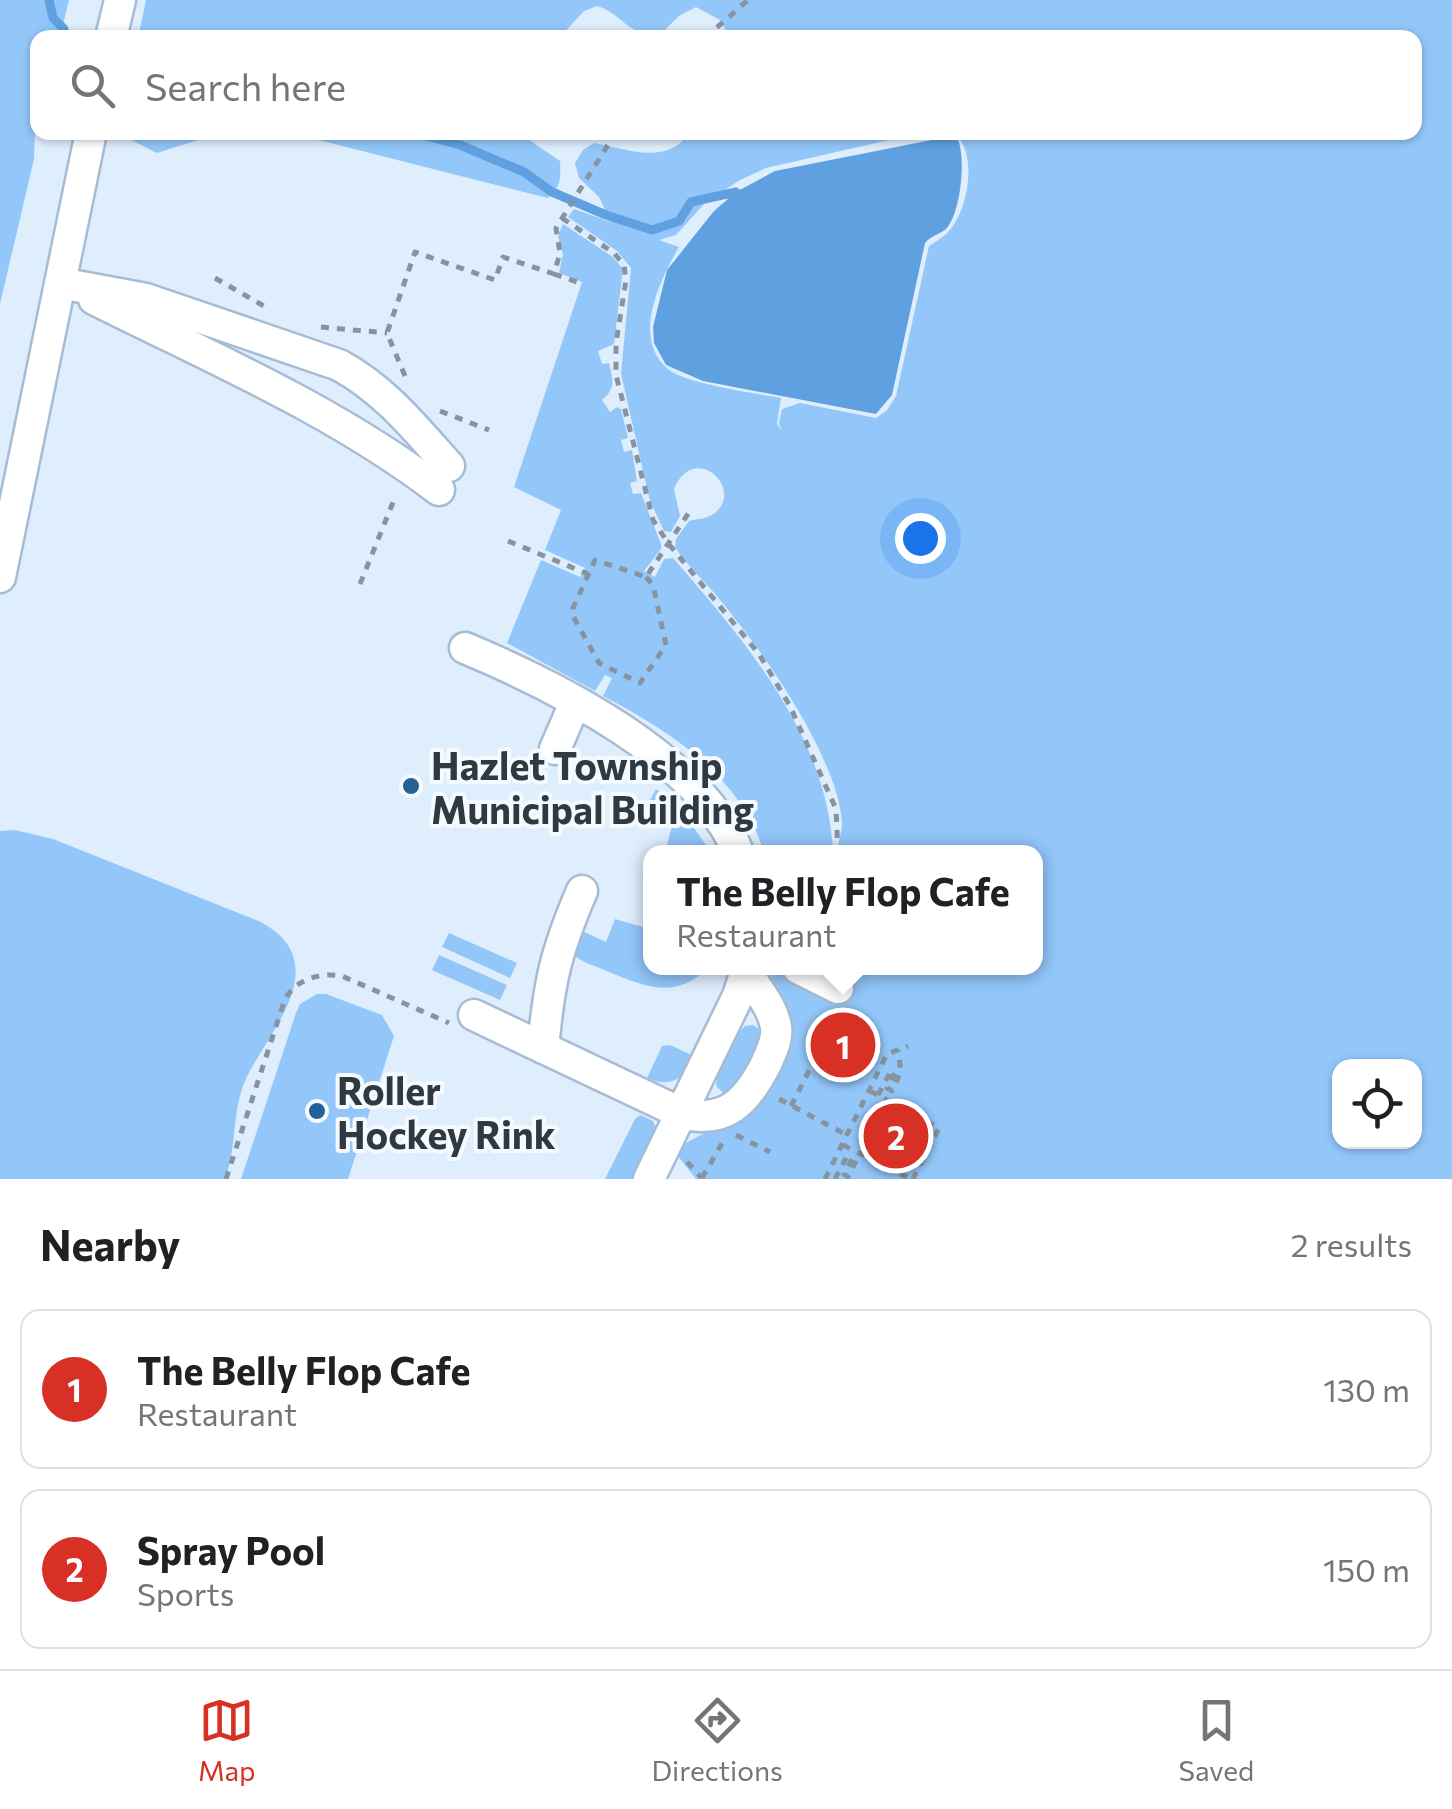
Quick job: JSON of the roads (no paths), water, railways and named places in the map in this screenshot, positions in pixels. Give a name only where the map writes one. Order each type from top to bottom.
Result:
[{"type":"street","points":[[113,30],[120,0]]},
{"type":"street","points":[[0,577],[9,482],[60,282],[89,140]]},
{"type":"street","points":[[60,282],[146,298],[360,376],[395,405],[444,478],[328,415],[60,282]]},
{"type":"street","points":[[465,648],[576,703],[645,746],[702,792],[734,845]]},
{"type":"street","points":[[555,749],[576,703]]},
{"type":"street","points":[[543,1048],[548,987],[558,948],[582,891]]},
{"type":"street","points":[[648,1179],[738,996],[744,975]]},
{"type":"street","points":[[462,1019],[543,1048],[696,1117],[725,1112],[747,1097],[774,1047],[777,1030],[771,1012],[749,975]]},
{"type":"street","points":[[812,975],[838,988]]},
{"type":"waterway","points":[[49,0],[53,18],[64,29]]},
{"type":"waterway","points":[[441,140],[524,172],[552,192],[652,230],[679,221],[691,202],[736,192]]},
{"type":"place","name":"Hazlet Township Municipal Building","points":[[411,786]]},
{"type":"place","name":"The Belly Flop Cafe","points":[[843,1045]]},
{"type":"place","name":"Roller Hockey Rink","points":[[317,1111]]},
{"type":"place","name":"Spray Pool","points":[[896,1136]]}]
